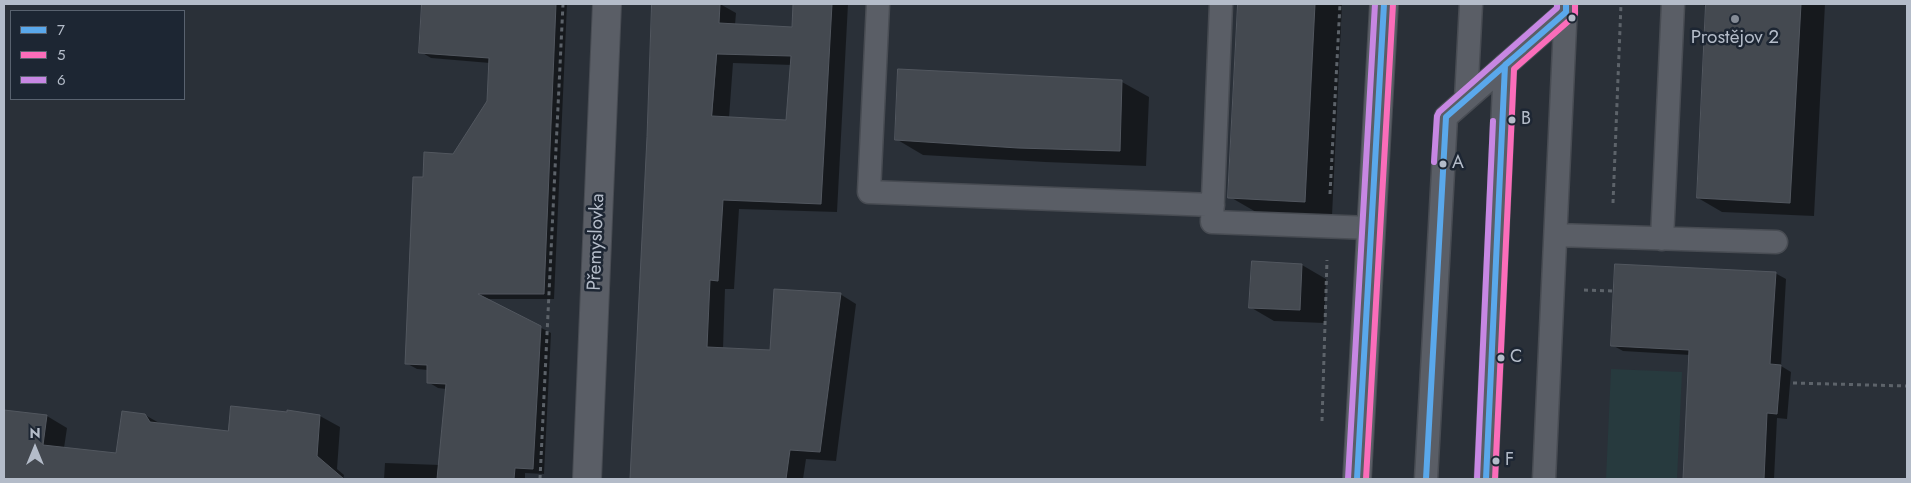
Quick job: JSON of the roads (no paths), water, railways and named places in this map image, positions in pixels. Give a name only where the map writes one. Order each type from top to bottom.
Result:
[{"type":"street","name":"Přemyslovka","points":[[587,479],[607,4]]},
{"type":"street","points":[[1357,479],[1384,4]]},
{"type":"lane","points":[[878,4],[869,192],[1213,205]]},
{"type":"lane","points":[[1221,4],[1212,222],[1370,228]]},
{"type":"lane","points":[[1466,99],[1471,4]]},
{"type":"lane","points":[[1662,239],[1672,4]]},
{"type":"lane","points":[[1426,479],[1446,118],[1566,8]]},
{"type":"lane","points":[[1544,479],[1566,8]]},
{"type":"lane","points":[[1486,479],[1505,65]]},
{"type":"lane","points":[[1556,235],[1776,242]]},
{"type":"place","name":"Prostějov 2","points":[[1735,19]]},
{"type":"place","name":"B","points":[[1512,120]]},
{"type":"place","name":"A","points":[[1443,164]]},
{"type":"place","name":"C","points":[[1501,358]]},
{"type":"place","name":"F","points":[[1496,461]]}]
